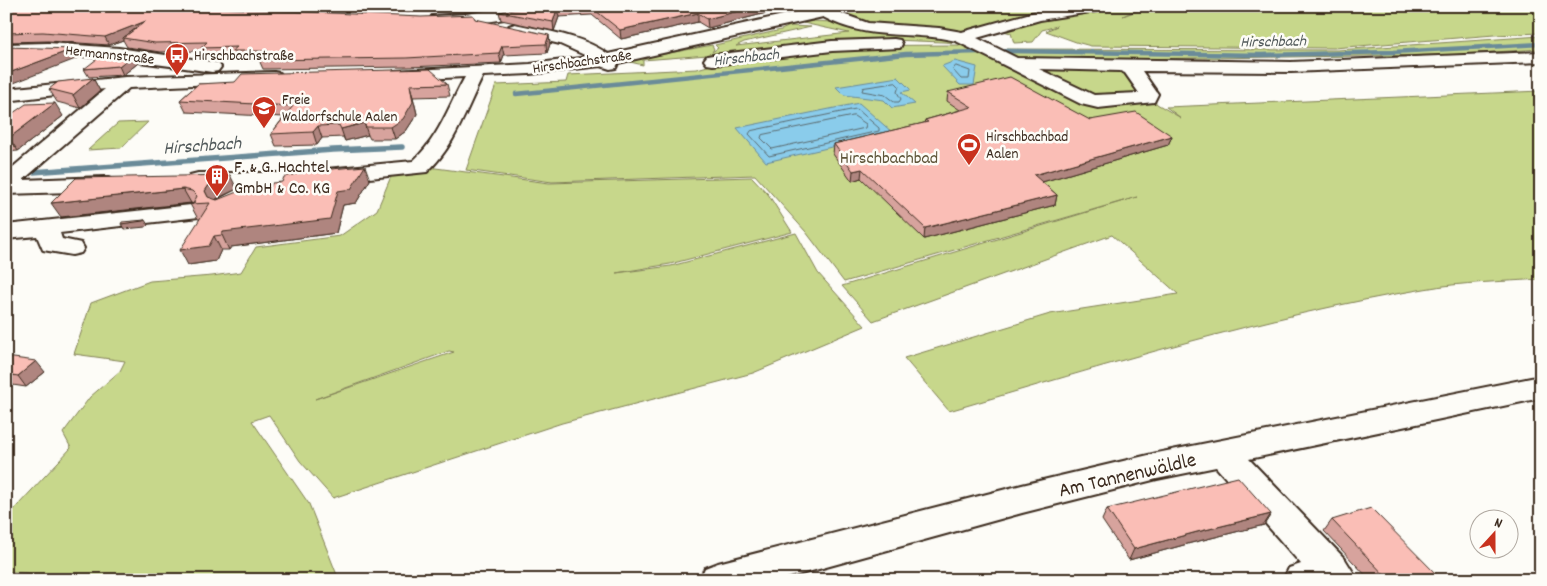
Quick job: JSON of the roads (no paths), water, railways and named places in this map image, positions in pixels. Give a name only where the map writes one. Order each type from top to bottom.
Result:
[{"type":"street","points":[[465,19],[549,6]]},
{"type":"street","name":"Hirschbachstraße","points":[[385,76],[476,73],[606,60],[822,9],[853,6]]},
{"type":"street","points":[[713,60],[842,46],[960,41],[1038,16],[1097,6]]},
{"type":"street","points":[[822,9],[842,20],[870,28],[942,33],[1015,63],[1088,100],[1098,102],[1147,98],[1149,94],[1131,69],[1118,64]]},
{"type":"street","points":[[423,15],[465,19],[579,43],[593,50],[612,65],[622,68],[643,68]]},
{"type":"street","name":"Hermannstraße","points":[[6,49],[56,48],[119,52],[232,70],[238,74],[236,78]]},
{"type":"street","points":[[1015,63],[1308,67],[1541,57]]},
{"type":"street","points":[[181,181],[283,180],[419,167],[433,157],[442,145],[476,73]]},
{"type":"street","points":[[6,96],[59,88],[125,82],[294,77]]},
{"type":"street","points":[[6,186],[28,164],[125,82]]},
{"type":"street","points":[[6,165],[28,164]]},
{"type":"street","points":[[233,202],[283,180]]},
{"type":"street","points":[[6,186],[33,188],[125,182]]},
{"type":"street","points":[[6,232],[190,212]]},
{"type":"street","points":[[46,228],[52,245],[72,248]]},
{"type":"street","name":"Am Tannenwäldle","points":[[729,579],[844,545],[1022,498],[1222,452],[1541,387]]},
{"type":"street","points":[[1222,452],[1325,577]]},
{"type":"water","points":[[955,61],[977,67],[974,85],[960,85],[942,66]]},
{"type":"water","points":[[898,77],[911,90],[901,92],[915,104],[892,108],[884,100],[844,95],[836,87]]},
{"type":"water","points":[[859,103],[893,133],[766,162],[737,128]]},
{"type":"waterway","name":"Hirschbach","points":[[1005,51],[1261,55],[1393,52],[1541,44]]},
{"type":"waterway","name":"Hirschbach","points":[[516,94],[906,54],[980,52]]},
{"type":"waterway","name":"Hirschbach","points":[[33,172],[333,150],[402,147]]},
{"type":"place","name":"Hirschbachstraße","points":[[177,76]]},
{"type":"place","name":"Freie Waldorfschule Aalen","points":[[264,129]]},
{"type":"place","name":"Hirschbachbad Aalen","points":[[969,166]]},
{"type":"place","name":"F. & G. Hachtel GmbH & Co. KG","points":[[217,197]]},
{"type":"park label","name":"Hirschbachbad","points":[[889,157]]}]
